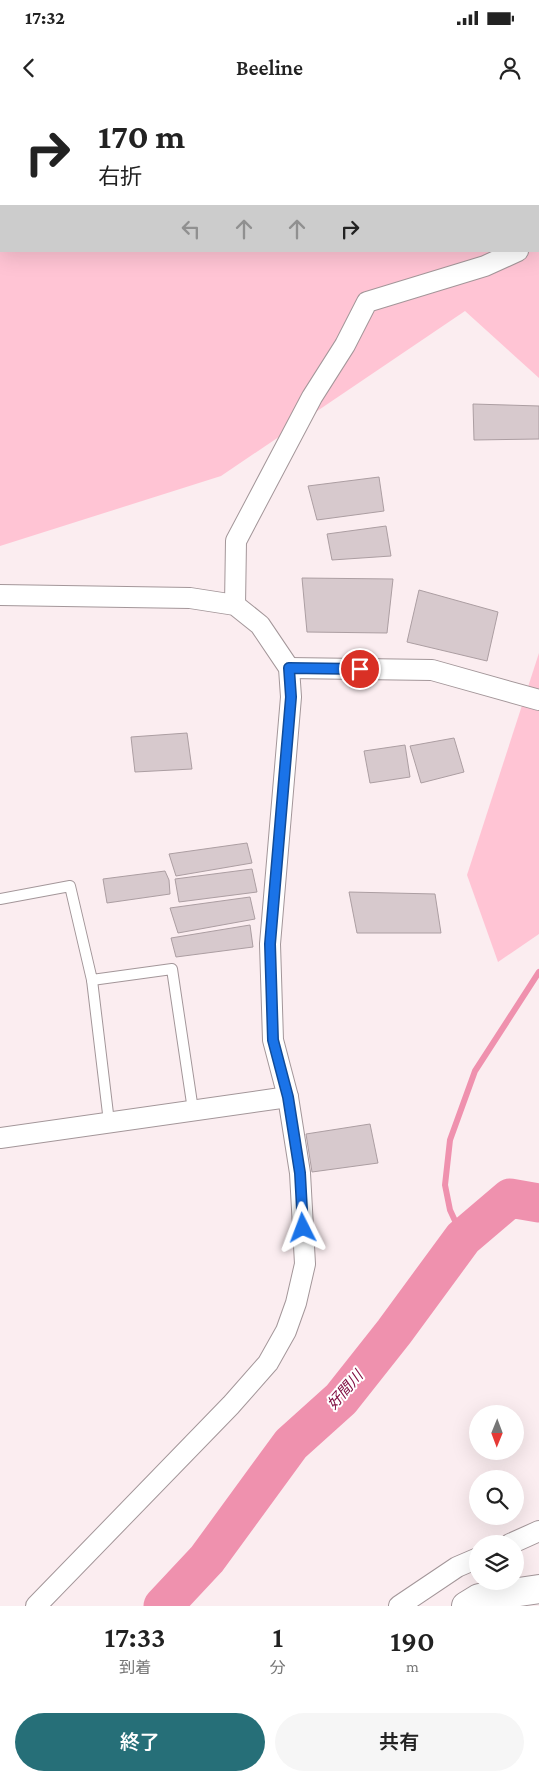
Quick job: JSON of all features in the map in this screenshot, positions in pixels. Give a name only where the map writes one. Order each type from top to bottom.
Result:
[{"type":"highway","points":[[466,1606],[479,1598],[539,1589]]},
{"type":"street","points":[[235,605],[236,541],[312,397],[345,345],[367,302],[485,266],[516,252]]},
{"type":"street","points":[[0,595],[190,598],[235,605],[260,625],[289,668],[291,697],[270,944],[273,1040],[288,1097],[300,1173],[305,1264],[296,1303],[286,1331],[268,1363],[231,1406],[36,1606]]},
{"type":"street","points":[[289,668],[432,670],[539,700]]},
{"type":"street","points":[[0,1138],[288,1097]]},
{"type":"street","points":[[524,1538],[539,1531]]},
{"type":"street","points":[[399,1606],[457,1567],[469,1562]]},
{"type":"lane","points":[[0,899],[70,886],[92,980],[109,1122]]},
{"type":"lane","points":[[92,980],[172,969],[193,1110]]},
{"type":"shaded area","points":[[0,252],[539,252],[539,378],[465,311],[221,476],[0,546]]},
{"type":"shaded area","points":[[539,653],[539,934],[498,962],[467,875]]},
{"type":"building","points":[[473,404],[539,406],[539,439],[474,440]]},
{"type":"building","points":[[379,477],[384,511],[317,520],[308,486]]},
{"type":"building","points":[[386,526],[391,556],[332,560],[327,534]]},
{"type":"building","points":[[302,578],[393,579],[387,633],[307,632]]},
{"type":"building","points":[[419,590],[498,612],[487,661],[407,642]]},
{"type":"building","points":[[187,733],[192,769],[135,772],[131,737]]},
{"type":"building","points":[[454,738],[464,772],[421,783],[410,746]]},
{"type":"building","points":[[405,745],[410,777],[370,783],[364,751]]},
{"type":"building","points":[[247,843],[252,863],[176,876],[169,854]]},
{"type":"building","points":[[252,869],[257,892],[179,902],[175,879]]},
{"type":"building","points":[[165,871],[169,880],[170,894],[107,903],[103,879]]},
{"type":"building","points":[[349,892],[435,894],[441,933],[357,933]]},
{"type":"building","points":[[250,897],[255,919],[178,933],[170,908]]},
{"type":"building","points":[[250,925],[253,947],[176,957],[171,938]]},
{"type":"building","points":[[370,1124],[378,1163],[312,1172],[306,1134]]},
{"type":"waterway","points":[[463,1238],[450,1210],[445,1185],[450,1140],[475,1071],[539,972]]},
{"type":"waterway","name":"好間川","points":[[163,1606],[207,1559],[291,1444],[341,1399],[394,1332],[463,1238],[510,1198],[539,1203]]},
{"type":"route","points":[[303,1228],[300,1173],[288,1097],[273,1040],[270,944],[291,697],[289,668],[360,669]]}]
